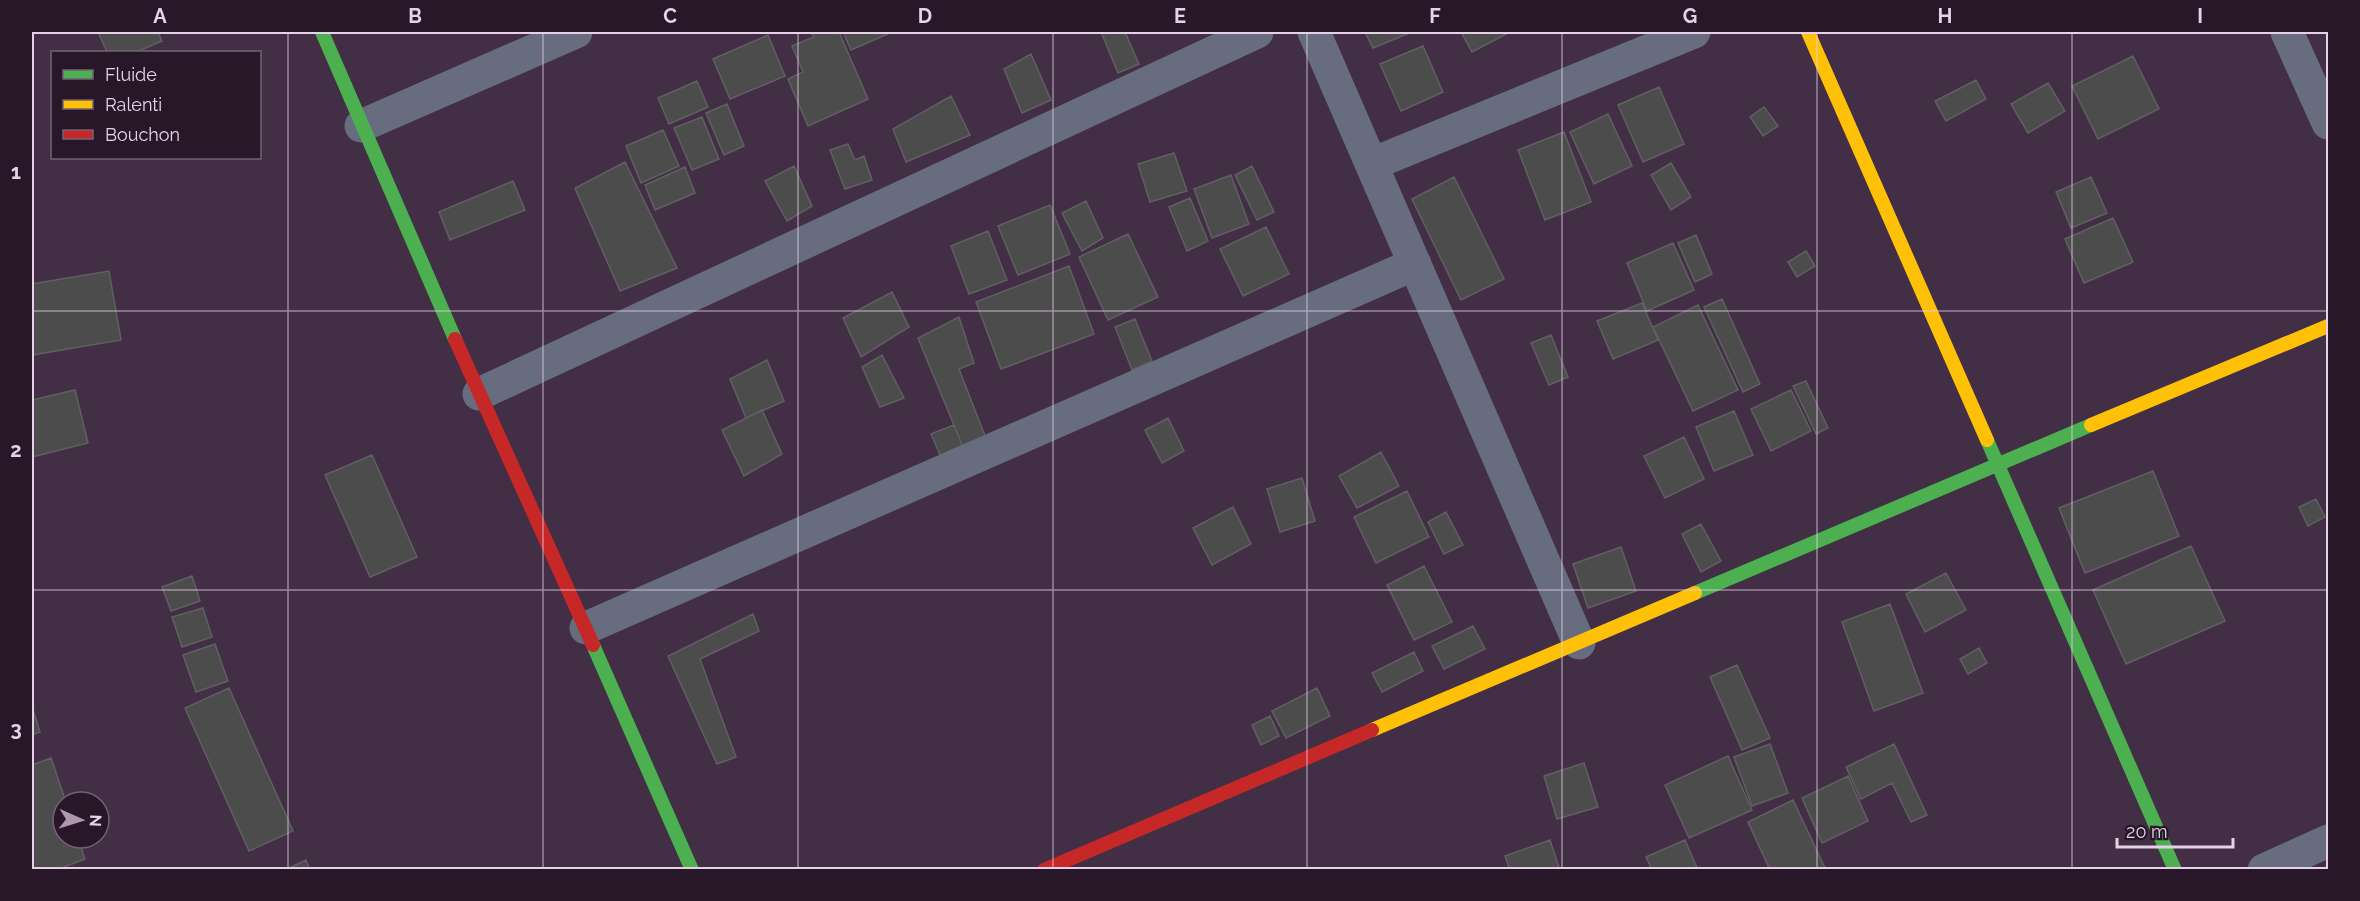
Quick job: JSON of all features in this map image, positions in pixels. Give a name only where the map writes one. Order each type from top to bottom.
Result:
[{"type":"street","points":[[322,32],[479,394],[586,628],[692,870]]},
{"type":"street","points":[[361,126],[576,32]]},
{"type":"street","points":[[479,394],[1257,32]]},
{"type":"street","points":[[1314,32],[1579,643]]},
{"type":"street","points":[[1372,164],[1694,32]]},
{"type":"street","points":[[1808,32],[2175,870]]},
{"type":"street","points":[[2287,32],[2328,123]]},
{"type":"street","points":[[586,628],[1415,264]]},
{"type":"street","points":[[1044,870],[2328,326]]},
{"type":"street","points":[[2264,870],[2328,840]]},
{"type":"building","points":[[98,32],[158,32],[162,41],[138,51],[107,51]]},
{"type":"building","points":[[811,32],[839,32],[868,99],[808,126],[788,79],[803,72],[792,46],[814,37]]},
{"type":"building","points":[[843,32],[889,32],[890,33],[851,50]]},
{"type":"building","points":[[1101,32],[1125,32],[1139,64],[1118,73]]},
{"type":"building","points":[[1365,32],[1412,32],[1373,48]]},
{"type":"building","points":[[1461,32],[1510,32],[1472,52]]},
{"type":"building","points":[[768,35],[785,76],[730,99],[713,59]]},
{"type":"building","points":[[1423,46],[1443,92],[1401,111],[1380,64]]},
{"type":"building","points":[[1031,54],[1051,100],[1022,113],[1004,69]]},
{"type":"building","points":[[2133,56],[2159,109],[2098,139],[2072,86]]},
{"type":"building","points":[[1976,80],[1986,99],[1946,121],[1935,101]]},
{"type":"building","points":[[697,81],[708,107],[669,124],[658,98]]},
{"type":"building","points":[[2048,83],[2065,111],[2028,133],[2011,104]]},
{"type":"building","points":[[1659,87],[1684,144],[1643,162],[1618,105]]},
{"type":"building","points":[[951,96],[970,135],[906,162],[893,129]]},
{"type":"building","points":[[727,104],[744,146],[724,155],[706,113]]},
{"type":"building","points":[[1764,107],[1778,126],[1763,136],[1750,117]]},
{"type":"building","points":[[1608,114],[1632,166],[1594,184],[1570,132]]},
{"type":"building","points":[[702,117],[719,159],[692,170],[674,128]]},
{"type":"building","points":[[663,130],[679,166],[641,183],[626,146]]},
{"type":"building","points":[[1564,132],[1591,202],[1545,220],[1518,150]]},
{"type":"building","points":[[848,144],[855,160],[864,156],[872,180],[845,189],[830,150]]},
{"type":"building","points":[[1174,153],[1187,191],[1150,202],[1138,164]]},
{"type":"building","points":[[625,162],[677,268],[620,291],[575,188]]},
{"type":"building","points":[[1671,163],[1691,197],[1671,210],[1651,175]]},
{"type":"building","points":[[794,166],[812,206],[787,221],[765,181]]},
{"type":"building","points":[[1252,166],[1274,212],[1257,220],[1235,175]]},
{"type":"building","points":[[685,167],[695,193],[655,210],[645,185]]},
{"type":"building","points":[[1231,175],[1249,224],[1212,238],[1194,189]]},
{"type":"building","points":[[1454,177],[1504,279],[1461,300],[1412,199]]},
{"type":"building","points":[[2091,177],[2107,213],[2071,228],[2056,192]]},
{"type":"building","points":[[513,181],[525,210],[450,240],[439,212]]},
{"type":"building","points":[[1190,198],[1208,241],[1187,251],[1169,207]]},
{"type":"building","points":[[1086,201],[1103,238],[1082,251],[1062,213]]},
{"type":"building","points":[[1050,205],[1070,254],[1018,275],[998,226]]},
{"type":"building","points":[[2113,218],[2133,262],[2084,283],[2065,239]]},
{"type":"building","points":[[1266,227],[1289,274],[1243,296],[1220,249]]},
{"type":"building","points":[[988,231],[1007,280],[969,294],[951,246]]},
{"type":"building","points":[[1128,234],[1158,297],[1108,320],[1079,257]]},
{"type":"building","points":[[1696,235],[1712,274],[1695,282],[1678,243]]},
{"type":"building","points":[[1673,243],[1694,290],[1647,311],[1627,263]]},
{"type":"building","points":[[1806,251],[1815,266],[1797,277],[1788,262]]},
{"type":"building","points":[[1069,266],[1094,334],[1001,369],[976,302]]},
{"type":"building","points":[[109,271],[121,340],[32,355],[32,284]]},
{"type":"building","points":[[892,292],[909,327],[861,357],[843,318]]},
{"type":"building","points":[[1722,299],[1760,384],[1743,392],[1704,307]]},
{"type":"building","points":[[1642,303],[1658,340],[1613,359],[1597,321]]},
{"type":"building","points":[[1698,305],[1738,390],[1693,411],[1653,327]]},
{"type":"building","points":[[959,317],[974,363],[959,369],[985,436],[963,447],[918,338]]},
{"type":"building","points":[[1135,319],[1152,361],[1132,370],[1115,327]]},
{"type":"building","points":[[1551,335],[1568,377],[1549,385],[1531,343]]},
{"type":"building","points":[[882,355],[904,398],[880,407],[862,367]]},
{"type":"building","points":[[767,360],[784,401],[746,418],[730,379]]},
{"type":"building","points":[[1806,381],[1828,428],[1816,434],[1793,386]]},
{"type":"building","points":[[75,390],[88,443],[32,457],[32,400]]},
{"type":"building","points":[[1791,390],[1811,431],[1771,451],[1751,409]]},
{"type":"building","points":[[762,410],[782,454],[744,476],[722,430]]},
{"type":"building","points":[[1734,411],[1753,455],[1714,471],[1696,427]]},
{"type":"building","points":[[1168,418],[1184,451],[1162,463],[1145,430]]},
{"type":"building","points":[[954,425],[963,447],[941,457],[931,434]]},
{"type":"building","points":[[1684,437],[1704,479],[1665,498],[1644,456]]},
{"type":"building","points":[[1381,452],[1399,486],[1357,508],[1339,476]]},
{"type":"building","points":[[372,455],[417,557],[370,577],[325,475]]},
{"type":"building","points":[[2153,471],[2179,536],[2085,573],[2059,508]]},
{"type":"building","points":[[1302,478],[1315,521],[1280,532],[1267,489]]},
{"type":"building","points":[[1407,491],[1429,537],[1376,563],[1354,517]]},
{"type":"building","points":[[2316,499],[2325,517],[2308,526],[2299,507]]},
{"type":"building","points":[[1233,507],[1251,544],[1212,565],[1193,528]]},
{"type":"building","points":[[1446,512],[1463,545],[1444,554],[1428,522]]},
{"type":"building","points":[[1701,524],[1721,561],[1701,572],[1682,534]]},
{"type":"building","points":[[2191,546],[2225,621],[2126,664],[2093,590]]},
{"type":"building","points":[[1621,547],[1636,591],[1588,608],[1573,564]]},
{"type":"building","points":[[1424,566],[1452,622],[1414,640],[1387,585]]},
{"type":"building","points":[[1946,573],[1966,610],[1925,632],[1906,594]]},
{"type":"building","points":[[192,576],[200,601],[171,611],[162,587]]},
{"type":"building","points":[[1890,604],[1923,693],[1874,711],[1842,622]]},
{"type":"building","points":[[203,608],[212,637],[182,647],[172,617]]},
{"type":"building","points":[[753,614],[759,631],[700,659],[736,757],[717,764],[668,656]]},
{"type":"building","points":[[1473,626],[1485,649],[1444,669],[1432,646]]},
{"type":"building","points":[[215,644],[228,681],[196,692],[183,655]]},
{"type":"building","points":[[1979,648],[1987,663],[1968,674],[1960,659]]},
{"type":"building","points":[[1414,652],[1423,671],[1382,692],[1372,673]]},
{"type":"building","points":[[1737,665],[1770,738],[1742,750],[1710,677]]},
{"type":"building","points":[[229,688],[293,831],[249,851],[185,708]]},
{"type":"building","points":[[1317,688],[1330,716],[1286,738],[1272,711]]},
{"type":"building","points":[[32,706],[40,732],[32,735]]},
{"type":"building","points":[[1270,716],[1279,736],[1261,745],[1252,725]]},
{"type":"building","points":[[1770,744],[1788,793],[1752,806],[1734,757]]},
{"type":"building","points":[[1894,744],[1927,815],[1911,822],[1892,783],[1861,799],[1846,767]]},
{"type":"building","points":[[1728,756],[1752,810],[1689,838],[1665,785]]},
{"type":"building","points":[[51,758],[62,790],[51,790],[51,850],[82,850],[85,859],[56,870],[32,870],[32,765]]},
{"type":"building","points":[[1584,763],[1598,807],[1557,819],[1544,776]]},
{"type":"building","points":[[1848,776],[1868,821],[1822,843],[1802,798]]},
{"type":"building","points":[[1793,800],[1826,870],[1770,870],[1748,822]]},
{"type":"building","points":[[1550,840],[1560,870],[1510,870],[1505,856]]},
{"type":"building","points":[[1685,840],[1698,870],[1652,870],[1646,857]]},
{"type":"building","points":[[306,860],[310,870],[285,870]]},
{"type":"traffic: fast","points":[[322,32],[455,339]]},
{"type":"traffic: fast","points":[[1695,593],[2091,425]]},
{"type":"traffic: fast","points":[[1987,440],[2175,870]]},
{"type":"traffic: fast","points":[[593,645],[692,870]]},
{"type":"traffic: slow","points":[[1808,32],[1987,440]]},
{"type":"traffic: slow","points":[[2091,425],[2328,326]]},
{"type":"traffic: slow","points":[[1372,730],[1695,593]]},
{"type":"traffic: jam","points":[[455,339],[593,645]]},
{"type":"traffic: jam","points":[[1044,870],[1372,730]]}]
